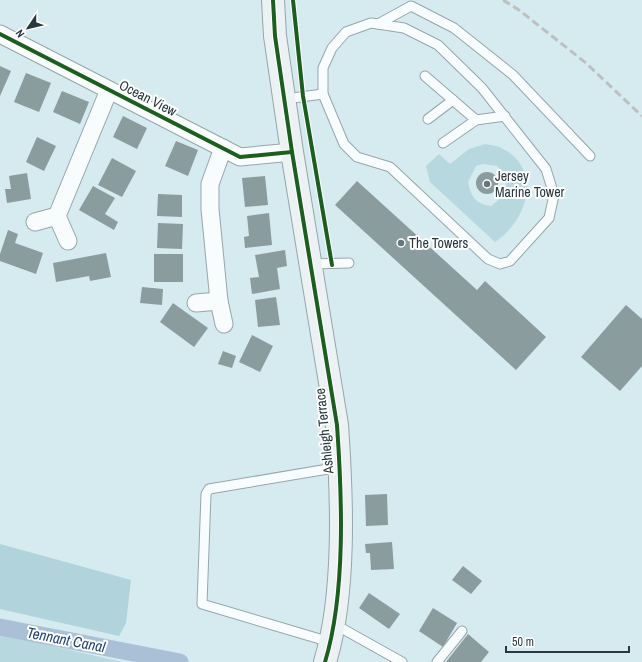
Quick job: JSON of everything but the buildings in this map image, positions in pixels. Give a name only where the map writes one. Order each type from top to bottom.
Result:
[{"type":"main road","name":"Ashleigh Terrace","points":[[273,0],[275,36],[292,152],[337,425],[340,467],[340,567],[330,643]]},
{"type":"street","name":"Ocean View","points":[[0,34],[240,156],[292,152]]},
{"type":"street","name":"Ocean View","points":[[57,216],[109,90]]},
{"type":"street","points":[[223,148],[210,184],[210,209],[219,300],[224,324]]},
{"type":"street","points":[[35,222],[57,216],[68,241]]},
{"type":"street","points":[[196,303],[219,300]]},
{"type":"lane","points":[[378,24],[411,6],[454,28],[513,75],[590,156]]},
{"type":"lane","points":[[371,23],[404,28],[438,44],[482,88],[546,169],[554,195],[549,218],[510,261],[500,264],[488,259],[390,167],[357,157],[344,144],[323,94],[323,68],[332,48],[346,32],[371,23]]},
{"type":"lane","points":[[425,76],[476,120]]},
{"type":"lane","points":[[285,99],[323,94]]},
{"type":"lane","points":[[428,119],[453,100]]},
{"type":"lane","points":[[443,143],[476,120],[505,116]]},
{"type":"lane","points":[[310,264],[349,263]]},
{"type":"lane","points":[[340,467],[209,489],[206,494],[202,604],[330,643],[402,662]]},
{"type":"lane","points":[[437,662],[462,631]]},
{"type":"shaded area","points":[[485,144],[501,148],[517,159],[524,171],[527,184],[526,197],[522,210],[506,233],[495,242],[430,182],[426,166],[439,154],[450,164],[469,149]],"holes":[[[483,164],[497,166],[505,177],[506,187],[501,197],[491,206],[482,204],[473,196],[468,182],[476,166]]]},
{"type":"shaded area","points":[[0,544],[131,580],[126,623],[119,636],[0,609]]},
{"type":"shaded area","points":[[0,634],[122,662],[0,662]]},
{"type":"waterway","name":"Tennant Canal","points":[[0,627],[180,662]]},
{"type":"railway","points":[[503,0],[519,10],[586,63],[642,116]]},
{"type":"cycle path","points":[[273,0],[275,36],[292,152],[337,425],[341,544],[336,606],[332,635],[325,662]]},
{"type":"cycle path","points":[[293,0],[303,96],[332,265]]},
{"type":"cycle path","points":[[0,34],[240,157],[292,152]]},
{"type":"place","name":"Jersey Marine Tower","points":[[487,184]]},
{"type":"place","name":"The Towers","points":[[401,243]]}]
